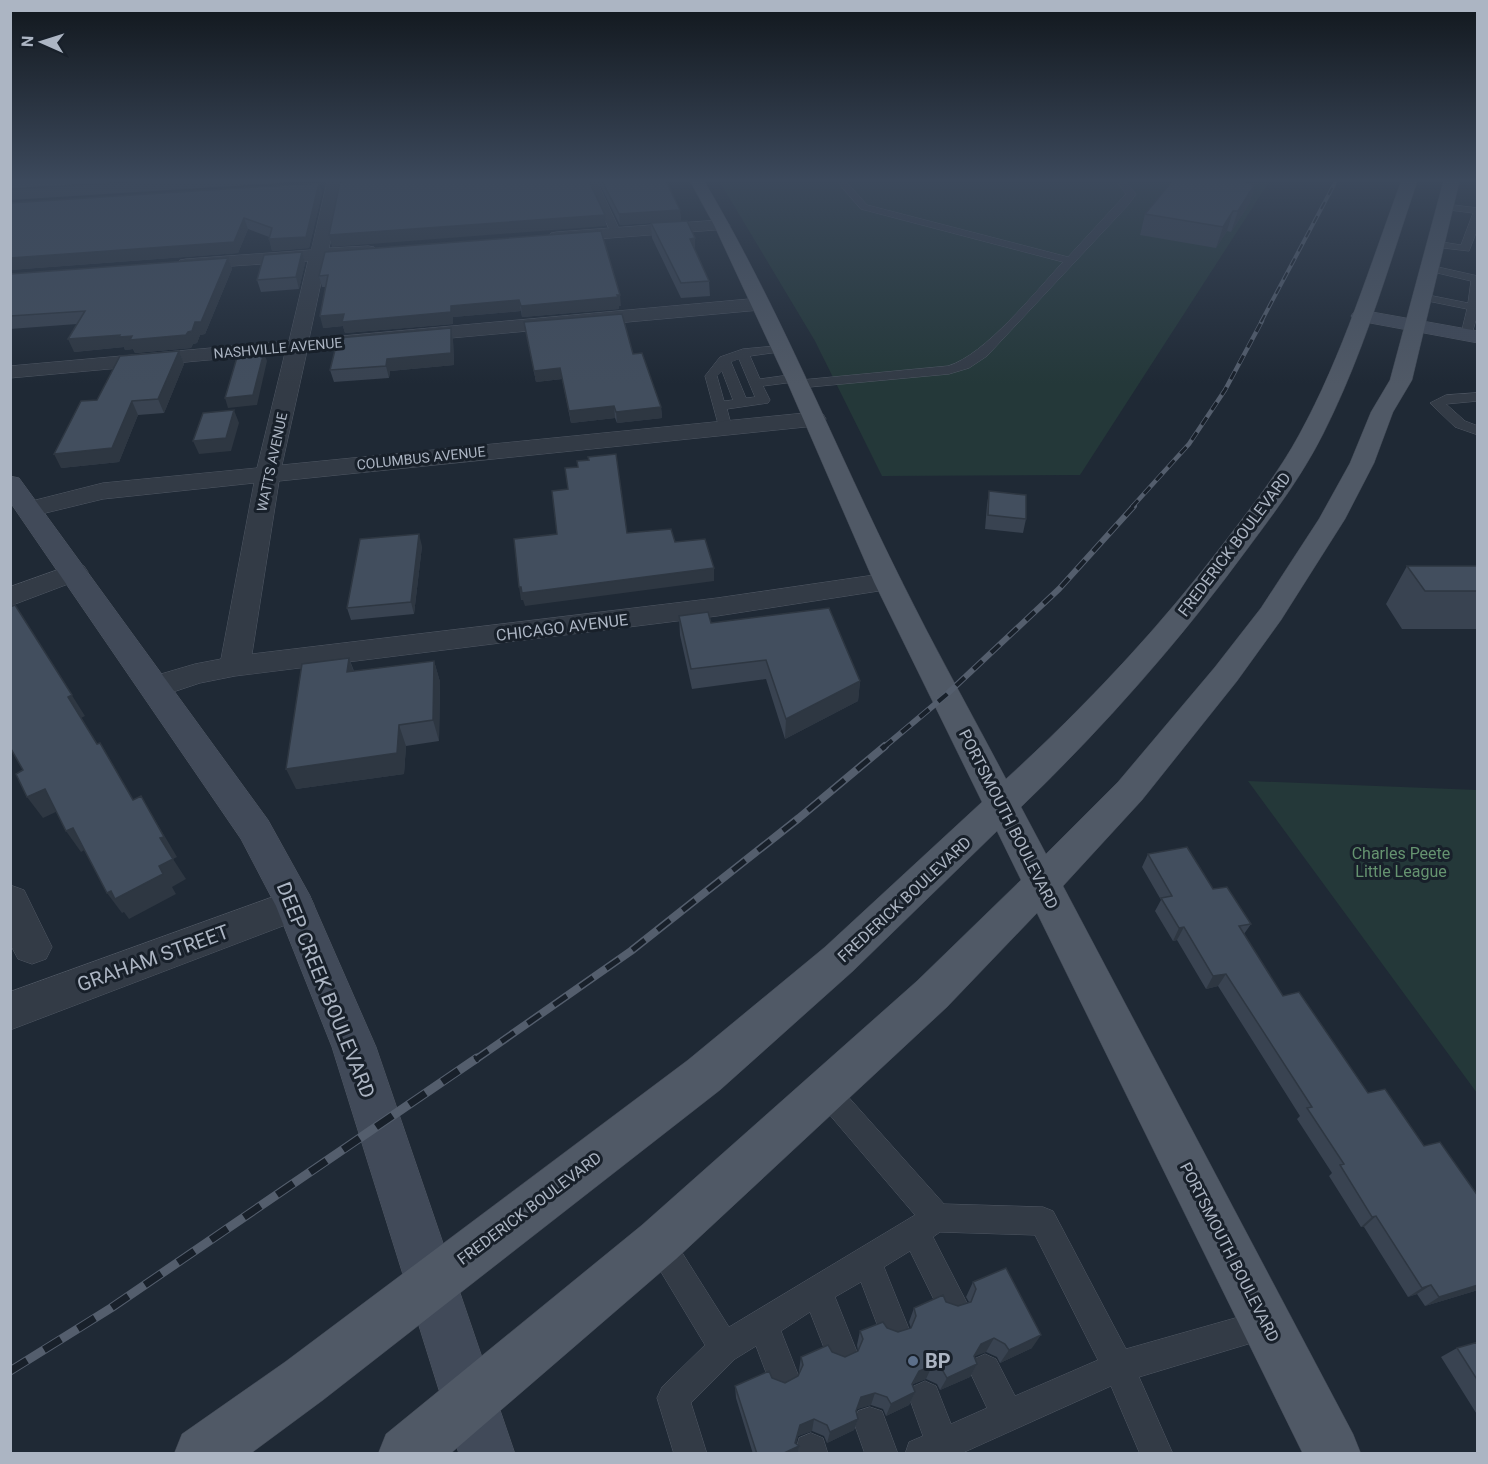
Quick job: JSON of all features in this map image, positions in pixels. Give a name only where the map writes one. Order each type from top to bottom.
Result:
[{"type":"main road","name":"PORTSMOUTH BOULEVARD","points":[[733,247],[815,419],[888,582],[1333,1454]]},
{"type":"main road","name":"FREDERICK BOULEVARD","points":[[202,1454],[304,1381],[704,1075],[839,959],[1003,806],[1071,739],[1139,666],[1206,586],[1265,507],[1310,437],[1340,376],[1386,247]]},
{"type":"main road","points":[[406,1454],[659,1242],[932,994],[1130,791],[1226,674],[1271,614],[1332,519],[1362,463],[1382,412],[1401,380],[1425,284],[1442,247]]},
{"type":"street","name":"WATTS AVENUE","points":[[235,666],[268,474],[320,247]]},
{"type":"street","points":[[164,266],[389,249]]},
{"type":"street","points":[[1361,316],[1425,284],[1473,322]]},
{"type":"street","name":"NASHVILLE AVENUE","points":[[10,372],[760,304]]},
{"type":"street","name":"COLUMBUS AVENUE","points":[[20,496],[103,491],[268,474],[722,417],[815,419]]},
{"type":"street","name":"DEEP CREEK BOULEVARD","points":[[20,496],[255,830],[295,905],[354,1047],[487,1454]]},
{"type":"street","points":[[10,597],[74,572]]},
{"type":"street","name":"CHICAGO AVENUE","points":[[235,666],[659,614],[888,582]]},
{"type":"street","points":[[155,687],[195,674],[235,666]]},
{"type":"street","points":[[10,901],[32,946]]},
{"type":"street","name":"GRAHAM STREET","points":[[10,1011],[295,905]]},
{"type":"lane","points":[[1020,247],[1069,260]]},
{"type":"lane","points":[[743,353],[763,400],[741,403],[722,417],[711,376],[724,360],[743,353],[792,370],[926,374],[965,365],[983,353],[1081,247]]},
{"type":"lane","points":[[1425,284],[1478,279],[1473,322]]},
{"type":"lane","points":[[1425,284],[1473,322]]},
{"type":"lane","points":[[724,360],[741,403]]},
{"type":"lane","points":[[756,383],[792,370]]},
{"type":"lane","points":[[1478,397],[1446,399],[1437,404],[1460,424],[1478,431]]},
{"type":"lane","points":[[826,1091],[926,1224],[952,1303]]},
{"type":"lane","points":[[691,1454],[673,1398],[724,1348],[926,1224],[1043,1221],[1118,1368],[1157,1454]]},
{"type":"lane","points":[[659,1242],[724,1348]]},
{"type":"lane","points":[[867,1260],[894,1329]]},
{"type":"lane","points":[[817,1290],[841,1352]]},
{"type":"lane","points":[[763,1324],[783,1377]]},
{"type":"lane","points":[[925,1397],[932,1449],[1118,1368],[1267,1324]]},
{"type":"lane","points":[[985,1370],[1008,1416]]},
{"type":"lane","points":[[870,1423],[882,1454]]},
{"type":"green space","points":[[759,247],[1227,247],[1080,475],[882,476],[815,341]]},
{"type":"green space","name":"Charles Peete Little League","points":[[1248,781],[1477,790],[1477,1093]]},
{"type":"building","points":[[10,247],[160,247],[10,258]]},
{"type":"building","points":[[387,247],[606,247],[620,295],[521,306],[519,300],[451,306],[451,312],[342,322],[344,314],[320,316],[328,275],[319,276],[325,252]]},
{"type":"building","points":[[663,247],[694,247],[709,281],[681,283]]},
{"type":"building","points":[[302,252],[296,277],[257,280],[264,255]]},
{"type":"building","points":[[228,258],[201,322],[195,322],[192,331],[186,335],[130,340],[132,336],[119,337],[120,335],[68,339],[85,311],[10,316],[10,274]]},
{"type":"building","points":[[622,314],[633,354],[642,353],[661,407],[616,412],[614,406],[569,411],[560,368],[534,371],[524,322]]},
{"type":"building","points":[[451,328],[451,353],[387,359],[386,366],[330,370],[338,338]]},
{"type":"building","points":[[179,351],[158,399],[132,401],[112,448],[54,454],[81,401],[97,400],[120,356]]},
{"type":"building","points":[[264,352],[253,395],[225,398],[238,354]]},
{"type":"building","points":[[234,410],[226,438],[193,441],[203,413]]},
{"type":"building","points":[[616,454],[627,533],[671,529],[675,542],[705,539],[714,568],[522,593],[519,587],[514,539],[557,534],[552,491],[568,489],[565,468],[578,467],[577,461],[589,460],[588,457]]},
{"type":"building","points":[[989,491],[1026,495],[1026,519],[988,515]]},
{"type":"building","points":[[419,534],[411,602],[347,608],[360,539]]},
{"type":"building","points":[[1407,566],[1478,566],[1478,591],[1425,591]]},
{"type":"building","points":[[15,605],[72,695],[68,697],[97,744],[100,743],[133,800],[141,796],[164,837],[160,838],[173,859],[159,866],[163,874],[115,899],[111,891],[107,893],[73,828],[66,831],[45,789],[27,797],[16,774],[23,770],[10,747],[10,607]]},
{"type":"building","points":[[829,608],[860,681],[786,719],[766,660],[691,669],[679,616],[708,612],[711,623]]},
{"type":"building","points":[[349,658],[347,672],[434,661],[433,720],[399,725],[397,753],[286,769],[302,664]]},
{"type":"building","points":[[1187,847],[1213,889],[1227,887],[1251,924],[1239,926],[1283,996],[1299,992],[1368,1093],[1385,1089],[1424,1146],[1440,1142],[1478,1196],[1478,1285],[1439,1297],[1431,1285],[1422,1288],[1376,1216],[1372,1217],[1340,1165],[1344,1164],[1307,1108],[1312,1107],[1226,974],[1213,976],[1184,927],[1179,928],[1161,898],[1172,896],[1148,854]]},
{"type":"building","name":"BP","points":[[1006,1268],[1041,1335],[1009,1350],[1005,1344],[994,1338],[981,1344],[974,1356],[977,1364],[947,1378],[943,1371],[932,1366],[919,1371],[912,1384],[915,1392],[891,1404],[887,1397],[875,1393],[861,1397],[856,1411],[858,1419],[830,1432],[827,1425],[814,1419],[800,1425],[795,1443],[799,1446],[782,1454],[757,1454],[735,1386],[769,1371],[772,1378],[785,1383],[798,1376],[803,1365],[801,1357],[828,1345],[832,1352],[845,1357],[858,1351],[863,1339],[860,1331],[883,1322],[887,1328],[898,1332],[911,1328],[916,1316],[914,1308],[943,1295],[946,1302],[958,1306],[971,1302],[976,1289],[973,1282]]},
{"type":"building","points":[[1478,1342],[1478,1381],[1457,1348]]},
{"type":"railway","points":[[1261,322],[1301,247]]},
{"type":"railway","points":[[1132,507],[1189,444],[1225,390],[1262,321]]},
{"type":"railway","points":[[883,748],[946,695],[1059,589],[1134,506]]},
{"type":"railway","points":[[475,1060],[631,951],[799,818],[885,746]]},
{"type":"railway","points":[[10,1371],[111,1308],[477,1058]]},
{"type":"place","name":"BP","points":[[913,1361]]}]
